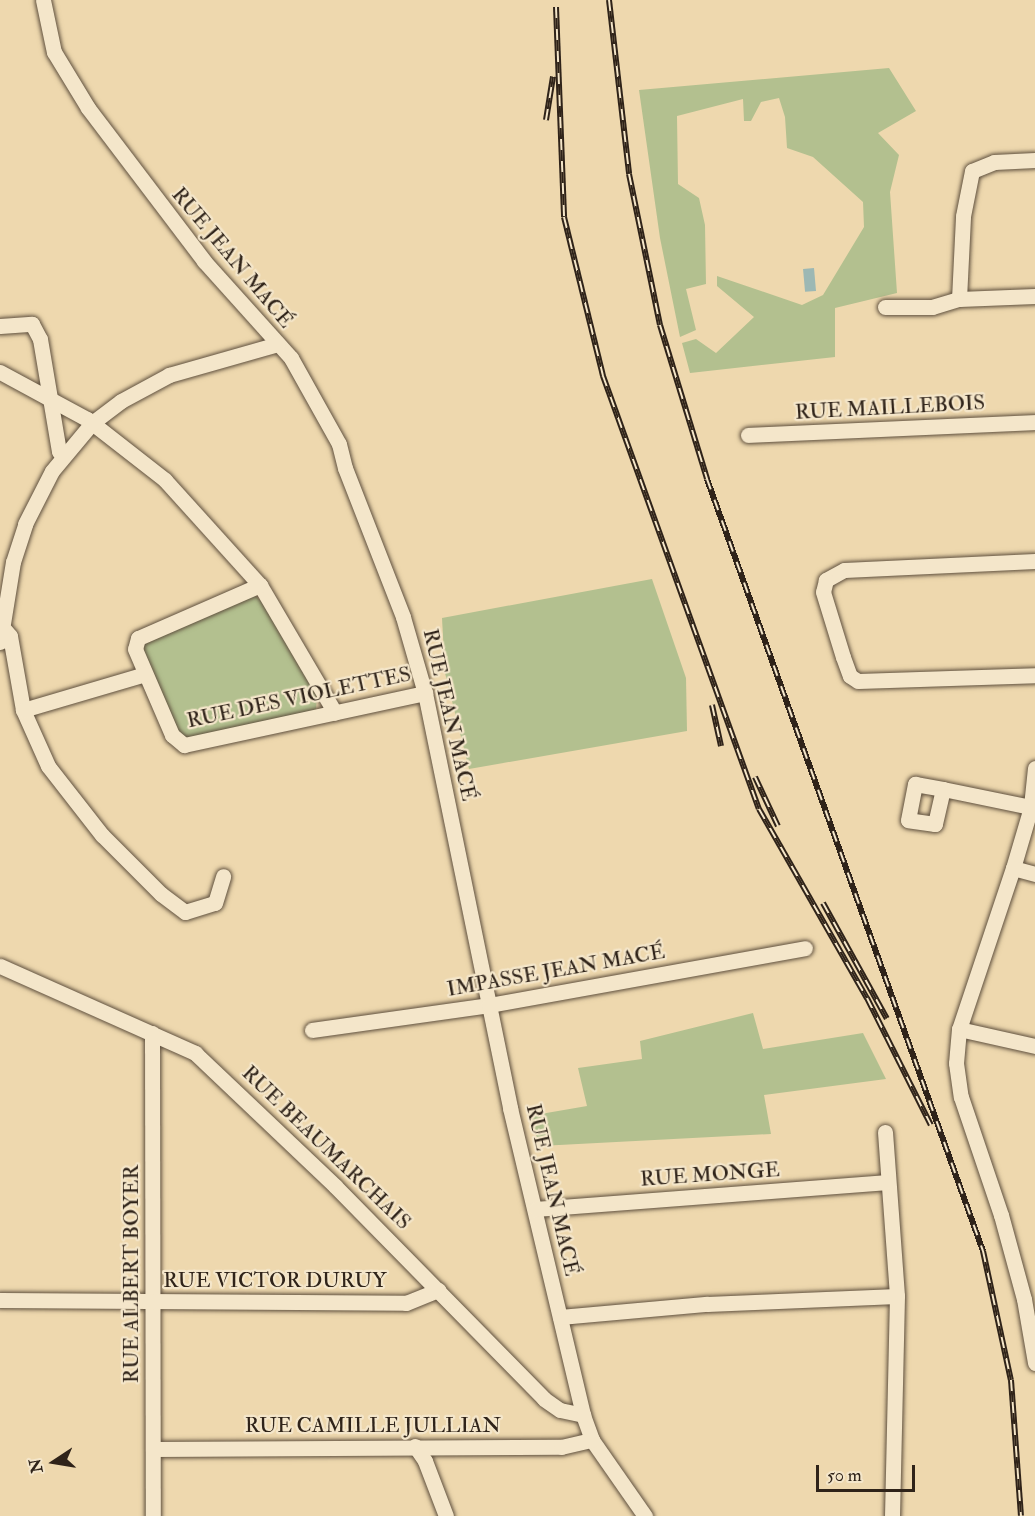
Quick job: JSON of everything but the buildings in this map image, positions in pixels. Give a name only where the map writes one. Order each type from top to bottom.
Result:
[{"type":"street","name":"RUE JEAN MACÉ","points":[[43,0],[54,52],[88,108],[204,261],[278,344],[317,399],[339,444],[345,468],[404,617],[425,693],[489,1005],[583,1415],[592,1440],[645,1516]]},
{"type":"street","points":[[959,299],[963,216],[972,171],[994,162],[1035,160]]},
{"type":"street","points":[[885,307],[932,307],[959,299],[1035,296]]},
{"type":"street","points":[[0,326],[32,324],[40,339],[48,396],[59,451],[63,457]]},
{"type":"street","points":[[223,876],[215,903],[185,912],[161,894],[102,835],[48,766],[23,710],[6,653],[10,636],[2,636],[13,562],[25,524],[63,457],[92,423],[121,401],[169,375],[278,344]]},
{"type":"street","points":[[0,372],[48,396],[92,423],[165,480],[260,585],[335,713]]},
{"type":"street","name":"RUE MAILLEBOIS","points":[[748,435],[1035,422]]},
{"type":"street","points":[[1035,561],[844,570],[826,580],[823,592],[850,676],[858,681],[1035,675]]},
{"type":"street","name":"RUE DES VIOLETTES","points":[[260,585],[138,638],[135,650],[145,674],[171,735],[184,746],[425,693]]},
{"type":"street","points":[[0,671],[18,694]]},
{"type":"street","points":[[23,710],[145,674]]},
{"type":"street","points":[[1035,768],[1031,807],[959,1029],[956,1063],[961,1097],[1007,1236],[1035,1363]]},
{"type":"street","points":[[943,789],[1031,807]]},
{"type":"street","points":[[1013,868],[1035,874]]},
{"type":"street","name":"IMPASSE JEAN MACÉ","points":[[312,1030],[489,1005],[806,948]]},
{"type":"street","name":"RUE BEAUMARCHAIS","points":[[0,966],[195,1053],[219,1072],[439,1290],[544,1399],[560,1410],[583,1415]]},
{"type":"street","points":[[959,1029],[1035,1046]]},
{"type":"street","name":"RUE ALBERT BOYER","points":[[152,1033],[153,1516]]},
{"type":"street","points":[[885,1132],[897,1296],[892,1516]]},
{"type":"street","name":"RUE MONGE","points":[[536,1209],[887,1182]]},
{"type":"street","name":"RUE VICTOR DURUY","points":[[0,1300],[406,1303],[439,1290]]},
{"type":"street","points":[[560,1317],[707,1304],[897,1296]]},
{"type":"street","name":"RUE CAMILLE JULLIAN","points":[[153,1449],[561,1447],[592,1440]]},
{"type":"street","points":[[415,1446],[425,1461],[446,1516]]},
{"type":"green space","points":[[889,68],[916,111],[878,133],[899,155],[890,192],[897,293],[835,308],[835,357],[690,373],[682,343],[696,339],[716,353],[754,317],[717,286],[717,276],[802,305],[823,295],[864,227],[863,202],[813,157],[787,148],[785,117],[779,98],[761,102],[751,121],[744,121],[743,99],[677,116],[678,184],[699,198],[705,225],[706,284],[686,289],[696,330],[680,337],[660,238],[639,90]]},
{"type":"green space","points":[[652,579],[686,678],[687,731],[469,769],[445,673],[442,618]]},
{"type":"green space","points":[[254,595],[261,601],[317,697],[316,710],[188,739],[179,734],[142,653],[143,642]]},
{"type":"green space","points":[[753,1013],[763,1049],[863,1033],[886,1079],[764,1095],[771,1134],[540,1146],[529,1116],[587,1106],[578,1068],[642,1059],[640,1041]]},
{"type":"water","points":[[814,268],[816,291],[805,292],[803,269]]},
{"type":"railway","points":[[609,0],[629,174],[660,325],[707,479],[983,1251],[1011,1380],[1021,1516]]},
{"type":"railway","points":[[556,7],[564,217],[603,376],[759,809],[867,998],[931,1125]]},
{"type":"railway","points":[[546,120],[553,77]]},
{"type":"railway","points":[[712,705],[721,746]]},
{"type":"railway","points":[[755,777],[778,826]]},
{"type":"railway","points":[[823,903],[887,1019]]}]
